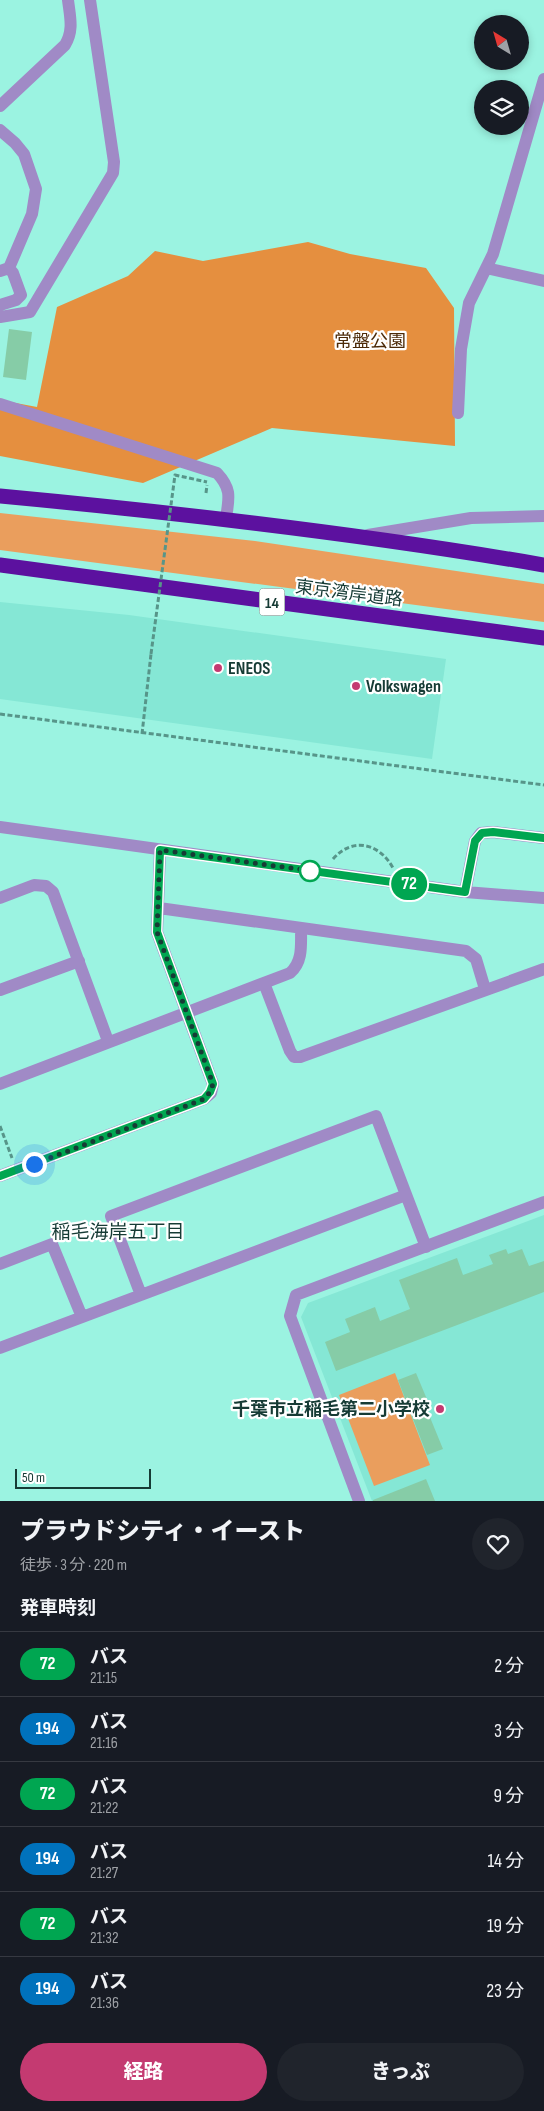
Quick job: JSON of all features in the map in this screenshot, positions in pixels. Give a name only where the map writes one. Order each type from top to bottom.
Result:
[{"type":"highway","points":[[0,496],[226,518],[363,536],[544,565]]},
{"type":"highway","name":"東京湾岸道路","points":[[0,565],[544,638]]},
{"type":"street","points":[[3,97],[65,45],[70,37],[72,27],[68,0]]},
{"type":"street","points":[[0,317],[30,312],[113,173],[114,162],[90,0]]},
{"type":"street","points":[[458,413],[461,349],[469,303],[493,254],[544,79]]},
{"type":"street","points":[[0,130],[24,154],[36,189],[32,214],[4,269],[21,295],[16,300],[0,305]]},
{"type":"street","points":[[486,268],[544,281]]},
{"type":"street","points":[[0,404],[217,473],[226,484],[229,495],[226,518]]},
{"type":"street","points":[[0,490],[75,503]]},
{"type":"street","points":[[363,536],[471,518],[544,516]]},
{"type":"street","points":[[0,827],[465,892],[544,898]]},
{"type":"street","points":[[465,892],[475,841],[482,833],[493,832],[544,838]]},
{"type":"street","points":[[0,1176],[204,1099],[210,1092],[213,1084],[157,932],[160,850]]},
{"type":"street","points":[[0,898],[34,885],[46,886],[53,892],[108,1041]]},
{"type":"street","points":[[159,908],[466,951],[476,959],[485,989]]},
{"type":"street","points":[[0,1084],[108,1041],[290,973],[296,968],[300,958],[301,929]]},
{"type":"street","points":[[0,990],[79,961]]},
{"type":"street","points":[[264,983],[290,1051],[294,1057],[300,1057],[544,969]]},
{"type":"street","points":[[141,1295],[111,1216],[376,1116],[426,1247]]},
{"type":"street","points":[[0,1348],[406,1195]]},
{"type":"street","points":[[359,1501],[290,1316],[296,1295],[544,1202]]},
{"type":"street","points":[[0,1264],[52,1244],[82,1317]]},
{"type":"path","points":[[142,734],[175,475],[207,482]]},
{"type":"path","points":[[0,714],[544,785]]},
{"type":"path","points":[[333,859],[348,848],[368,846],[385,856],[393,868]]},
{"type":"path","points":[[0,1126],[17,1170]]},
{"type":"shaded area","points":[[0,513],[255,541],[544,584],[544,622],[0,550]]},
{"type":"shaded area","points":[[0,602],[129,615],[446,659],[432,759],[0,699]]},
{"type":"shaded area","name":"千葉市立稲毛第二小学校","points":[[544,1215],[544,1501],[372,1501],[301,1317],[308,1303]]},
{"type":"shaded area","points":[[395,1373],[430,1465],[374,1486],[339,1395]]},
{"type":"green space","name":"常盤公園","points":[[308,242],[350,254],[426,268],[454,308],[455,446],[272,428],[143,483],[0,456],[0,400],[37,407],[57,307],[128,276],[155,251],[203,261]]},
{"type":"building","points":[[9,329],[32,332],[26,380],[3,377]]},
{"type":"building","points":[[506,1249],[508,1254],[522,1249],[529,1266],[544,1261],[544,1292],[336,1371],[325,1342],[350,1332],[345,1319],[375,1307],[380,1321],[410,1309],[399,1280],[457,1258],[463,1275],[493,1264],[489,1255]]},
{"type":"building","points":[[416,1373],[431,1409],[427,1410],[443,1449],[427,1455],[398,1380]]},
{"type":"building","points":[[426,1479],[435,1501],[373,1501],[373,1500]]},
{"type":"bus line","name":"72","points":[[0,1176],[204,1099],[210,1092],[213,1084],[157,932],[160,850],[465,892],[475,841],[482,833],[493,832],[544,838]]},
{"type":"place","name":"ENEOS","points":[[218,668]]},
{"type":"place","name":"Volkswagen","points":[[356,686]]},
{"type":"place","name":"千葉市立稲毛第二小学校","points":[[440,1409]]},
{"type":"district","name":"稲毛海岸五丁目","points":[[118,1231]]},
{"type":"route","points":[[34,1164],[204,1099],[210,1092],[213,1084],[157,932],[160,850],[312,871],[310,871]]}]
